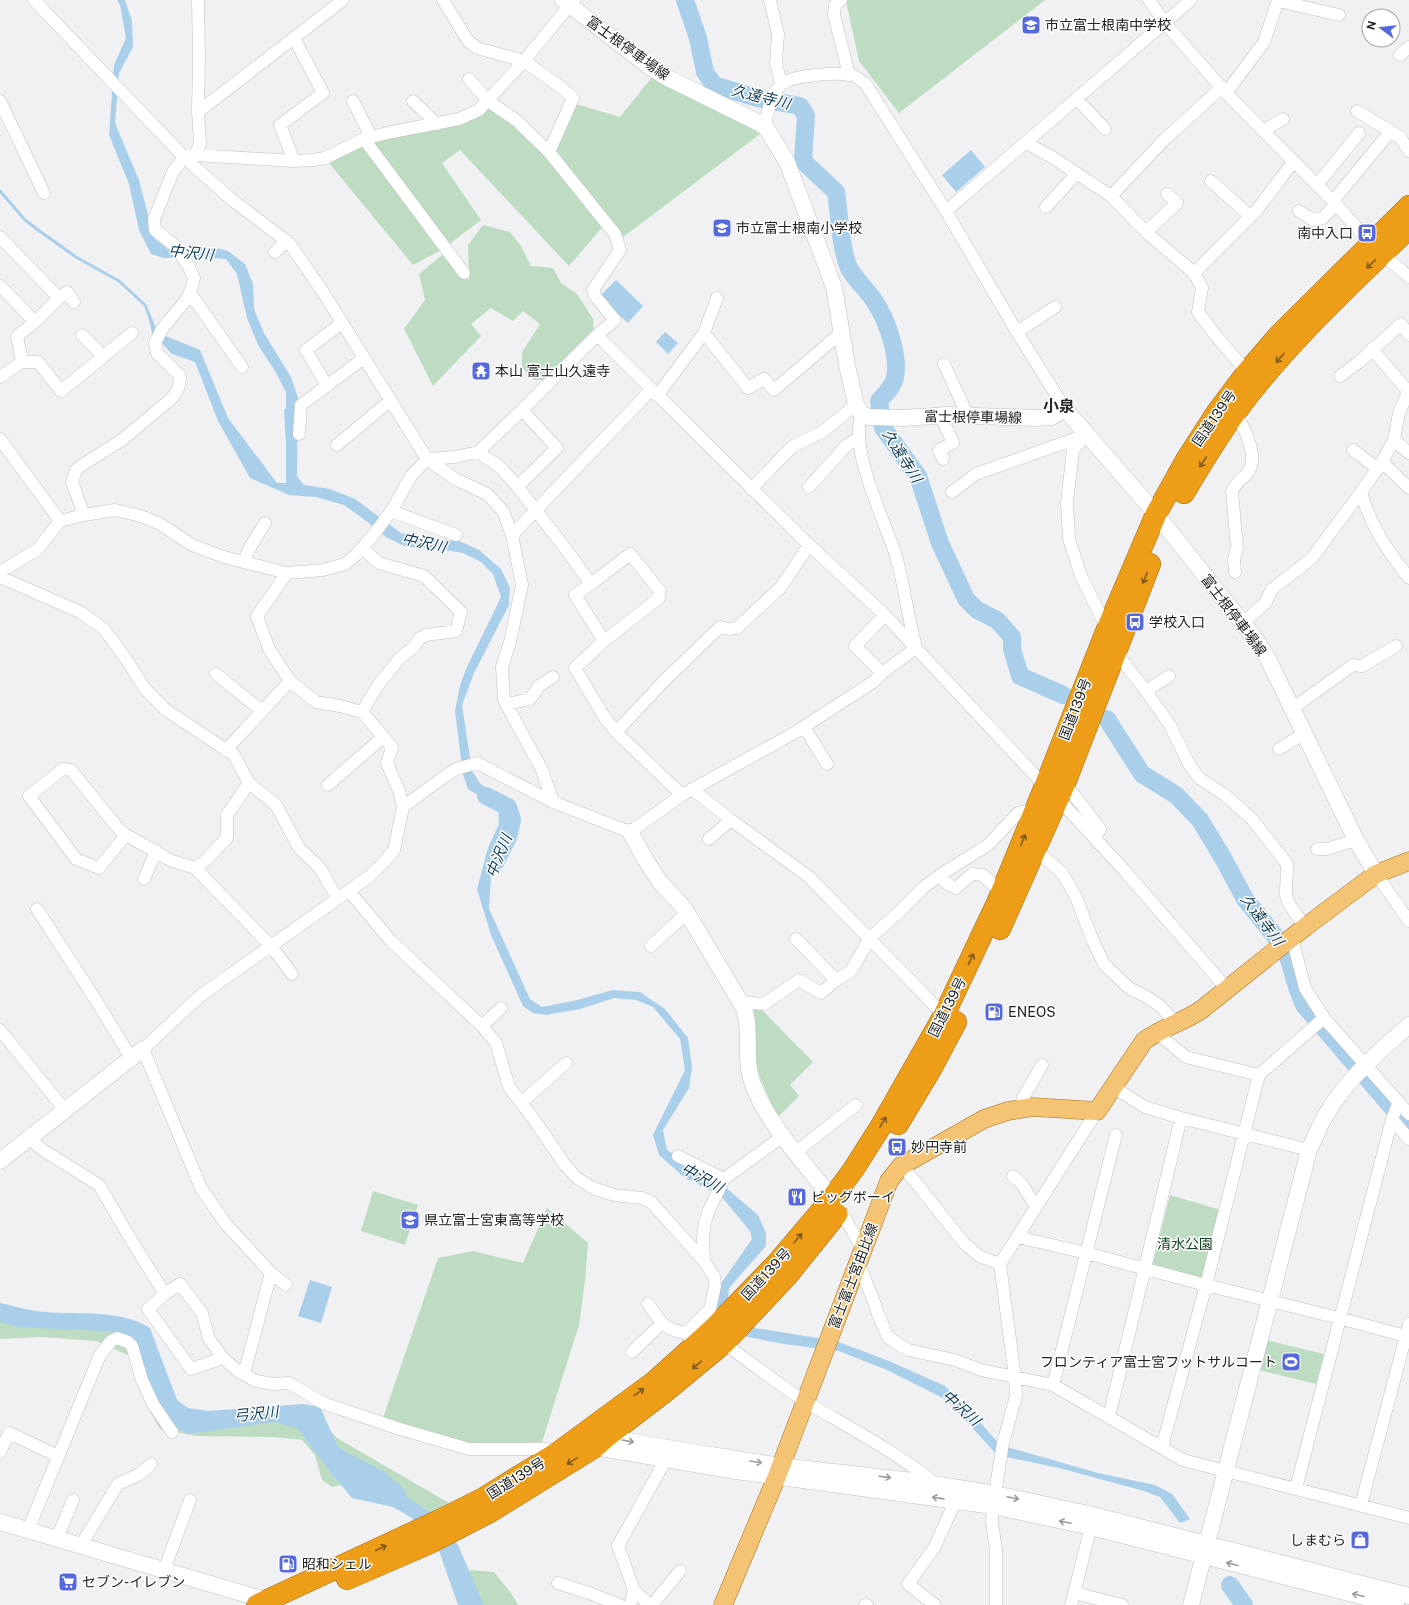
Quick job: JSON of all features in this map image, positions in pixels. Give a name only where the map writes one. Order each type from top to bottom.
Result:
[{"type":"highway","name":"国道139号","points":[[836,1204],[853,1170],[881,1126],[944,1015],[997,903],[1036,809],[1113,635],[1186,460],[1217,412],[1247,372],[1279,335],[1409,206]]},
{"type":"highway","name":"国道139号","points":[[1161,521],[1234,414],[1291,345],[1352,282],[1409,228]]},
{"type":"highway","name":"国道139号","points":[[273,1604],[446,1526],[490,1512],[666,1391],[722,1337],[748,1305],[787,1276],[836,1204],[894,1131],[932,1069],[1004,921],[1035,849],[1050,780]]},
{"type":"highway","name":"国道139号","points":[[446,1526],[482,1499],[560,1451],[599,1436],[655,1381],[691,1339],[722,1337]]},
{"type":"main road","points":[[1097,1111],[1144,1041],[1190,1017],[1228,990],[1289,940],[1376,874],[1409,861]]},
{"type":"main road","name":"富士富士宮由比線","points":[[723,1605],[779,1471],[890,1181],[901,1166],[984,1119],[1022,1108],[1056,1107],[1097,1111]]},
{"type":"street","points":[[34,0],[108,77],[190,156],[231,199],[287,241],[308,269],[427,459],[455,479],[487,494],[503,511],[512,535],[522,585],[510,642],[502,667],[504,700],[542,770],[553,802]]},
{"type":"street","points":[[84,514],[72,482],[76,470],[122,440],[177,392],[180,384],[180,376],[157,352],[155,343],[162,329],[187,299],[194,278],[186,261],[174,245],[156,230],[154,219],[173,172],[200,144],[198,112],[198,0]]},
{"type":"street","points":[[443,0],[468,41],[477,48],[524,61],[562,88],[572,98],[549,152]]},
{"type":"street","points":[[770,0],[778,34],[776,63],[778,89],[766,121],[787,162],[834,287],[847,365],[862,412],[859,422],[858,438],[871,486],[897,557],[916,648]]},
{"type":"street","points":[[841,0],[835,6],[834,15],[850,75]]},
{"type":"street","points":[[1149,0],[1165,24],[1224,90],[1293,162],[1335,203],[1361,233]]},
{"type":"street","points":[[946,211],[1165,24],[1191,0]]},
{"type":"street","points":[[1111,196],[1163,141],[1224,90],[1264,42],[1278,0],[1339,15]]},
{"type":"street","points":[[198,112],[294,38],[336,2]]},
{"type":"street","points":[[190,156],[294,161],[325,158],[368,138],[460,119],[479,110],[524,61],[569,2]]},
{"type":"street","name":"富士根停車場線","points":[[569,2],[661,74],[766,121]]},
{"type":"street","points":[[294,38],[323,93],[280,125],[294,161]]},
{"type":"street","points":[[1400,55],[1409,47]]},
{"type":"street","points":[[778,89],[792,78],[803,76],[853,75],[865,83],[946,211],[1017,332],[1065,409]]},
{"type":"street","points":[[0,572],[38,549],[60,521],[84,514],[115,510],[141,516],[160,524],[192,545],[224,557],[287,573],[324,570],[345,564],[375,533],[389,514],[411,476],[427,459],[455,457],[478,452],[597,335],[615,320],[595,296],[593,290],[620,250],[615,234],[549,152],[516,120],[488,100],[469,79]]},
{"type":"street","points":[[1077,99],[1105,129]]},
{"type":"street","points":[[0,101],[44,193]]},
{"type":"street","points":[[353,101],[368,138],[464,273]]},
{"type":"street","points":[[413,101],[437,124]]},
{"type":"street","points":[[1357,111],[1400,137],[1409,151]]},
{"type":"street","points":[[1263,131],[1283,119]]},
{"type":"street","points":[[1299,211],[1313,220],[1322,218],[1390,132]]},
{"type":"street","points":[[1317,185],[1359,133]]},
{"type":"street","points":[[1026,143],[1078,173],[1111,196],[1146,232],[1194,273],[1202,288],[1198,312],[1247,372]]},
{"type":"street","points":[[1194,273],[1250,216],[1293,162]]},
{"type":"street","points":[[1046,207],[1078,173]]},
{"type":"street","points":[[1211,181],[1250,216]]},
{"type":"street","points":[[1146,232],[1177,203],[1167,194]]},
{"type":"street","points":[[0,237],[58,298]]},
{"type":"street","points":[[275,252],[287,241]]},
{"type":"street","points":[[1391,261],[1409,277]]},
{"type":"street","points":[[1,288],[36,322]]},
{"type":"street","points":[[22,362],[17,336],[36,322],[58,298],[67,292],[74,302]]},
{"type":"street","points":[[190,293],[242,367]]},
{"type":"street","points":[[512,535],[654,393],[704,333],[717,298]]},
{"type":"street","points":[[1017,332],[1055,308]]},
{"type":"street","points":[[328,386],[306,350],[342,323]]},
{"type":"street","points":[[1340,376],[1359,362],[1401,324],[1409,335]]},
{"type":"street","points":[[704,333],[748,388],[764,379],[774,390],[842,332]]},
{"type":"street","points":[[0,377],[22,362],[38,362],[61,391],[132,333]]},
{"type":"street","points":[[82,335],[103,356]]},
{"type":"street","points":[[597,335],[809,546],[885,615],[996,732],[1050,780],[1100,829],[1095,838]]},
{"type":"street","points":[[1243,623],[1266,602],[1272,590],[1312,558],[1380,466],[1394,440],[1399,413],[1409,391],[1372,349]]},
{"type":"street","points":[[299,434],[301,406],[364,358]]},
{"type":"street","points":[[944,364],[968,416]]},
{"type":"street","points":[[337,445],[391,400]]},
{"type":"street","name":"富士根停車場線","points":[[862,412],[904,418],[941,416],[1035,418],[1050,417],[1065,409],[1161,521],[1243,623],[1269,661],[1356,840],[1376,874]]},
{"type":"street","points":[[517,487],[557,448],[522,410]]},
{"type":"street","points":[[751,488],[793,446],[862,412]]},
{"type":"street","points":[[1234,414],[1239,419],[1246,433],[1253,456],[1252,465],[1248,472],[1234,486],[1232,491],[1237,548],[1234,560],[1236,572]]},
{"type":"street","points":[[941,416],[953,444],[939,450],[943,459]]},
{"type":"street","points":[[952,492],[976,474],[1086,435]]},
{"type":"street","points":[[1086,435],[1073,450],[1067,502],[1069,539],[1081,576],[1113,635],[1121,659],[1170,725],[1189,764],[1199,778],[1225,795],[1252,819],[1287,864],[1286,895],[1289,904],[1289,940],[1305,988],[1321,1021],[1362,1068],[1395,1111],[1409,1139]]},
{"type":"street","points":[[809,487],[846,446],[858,438]]},
{"type":"street","points":[[0,439],[60,521]]},
{"type":"street","points":[[1394,440],[1409,453]]},
{"type":"street","points":[[1353,450],[1380,466],[1409,488]]},
{"type":"street","points":[[478,452],[500,467],[536,511],[591,584]]},
{"type":"street","points":[[1361,492],[1376,532],[1409,578]]},
{"type":"street","points":[[389,514],[456,535]]},
{"type":"street","points":[[244,562],[249,549],[265,523]]},
{"type":"street","points":[[616,732],[665,680],[720,627],[728,629],[738,628],[781,587],[809,546]]},
{"type":"street","points":[[362,548],[379,563],[424,576],[461,612],[456,631],[426,635],[420,638],[414,647],[400,658],[378,685],[362,712]]},
{"type":"street","points":[[604,641],[575,595],[630,554],[660,591],[659,598],[604,641],[575,668],[602,715],[616,732],[687,792],[731,820],[809,877],[944,1015]]},
{"type":"street","points":[[0,1161],[137,1054],[200,996],[371,875],[394,850],[403,807],[399,791],[387,763],[392,747],[362,712],[316,702],[290,681],[269,649],[257,616],[287,573]]},
{"type":"street","points":[[0,577],[80,612],[104,629],[126,659],[144,689],[166,710],[234,755],[249,783],[276,805],[299,848],[320,868],[337,898]]},
{"type":"street","points":[[882,673],[855,646],[885,615]]},
{"type":"street","points":[[1292,708],[1353,665],[1362,666],[1396,646]]},
{"type":"street","points":[[630,832],[687,792],[804,727],[873,682],[882,673],[916,648]]},
{"type":"street","points":[[216,674],[262,711]]},
{"type":"street","points":[[1146,692],[1169,676]]},
{"type":"street","points":[[506,704],[530,699],[539,686],[553,677]]},
{"type":"street","points":[[226,750],[290,681]]},
{"type":"street","points":[[804,727],[827,764]]},
{"type":"street","points":[[1279,749],[1304,734]]},
{"type":"street","points":[[328,785],[383,737]]},
{"type":"street","points":[[403,807],[455,770],[477,763],[553,802],[630,832],[660,882],[684,908],[741,1002],[747,1022],[747,1061],[755,1090],[764,1108],[783,1136],[836,1204],[861,1258],[878,1314],[888,1337],[908,1350],[955,1360],[981,1370],[1053,1385],[1183,1460],[1409,1518]]},
{"type":"street","points":[[126,835],[99,868],[76,859],[29,796],[63,769],[71,770],[117,827],[126,835],[172,861],[195,868],[271,946],[292,974]]},
{"type":"street","points":[[195,868],[205,861],[227,838],[227,815],[249,783]]},
{"type":"street","points":[[1065,806],[1124,870],[1228,990]]},
{"type":"street","points":[[741,1002],[764,1004],[799,980],[821,993],[836,980],[852,971],[870,938],[900,912],[924,887],[988,845],[1018,813],[1036,809]]},
{"type":"street","points":[[709,839],[731,820]]},
{"type":"street","points":[[1317,848],[1328,849],[1356,840]]},
{"type":"street","points":[[1035,849],[1062,873],[1068,883],[1076,897],[1092,940],[1104,964],[1129,988],[1159,1005],[1176,1023]]},
{"type":"street","points":[[144,879],[156,851]]},
{"type":"street","points":[[939,876],[949,885],[956,888],[972,874],[983,875],[993,885]]},
{"type":"street","points":[[1376,874],[1409,921]]},
{"type":"street","points":[[349,891],[391,941],[482,1026],[496,1043],[509,1086],[522,1102],[565,1165],[577,1178],[593,1188],[614,1195],[642,1198],[650,1202],[704,1261],[714,1276],[715,1286],[710,1309],[691,1339],[672,1331],[662,1322],[648,1304]]},
{"type":"street","points":[[37,909],[97,1002],[137,1054],[201,1188],[225,1223],[271,1273],[286,1285]]},
{"type":"street","points":[[651,946],[687,913]]},
{"type":"street","points":[[796,939],[836,980]]},
{"type":"street","points":[[482,1026],[501,1008]]},
{"type":"street","points":[[1162,1447],[1206,1285],[1259,1074],[1321,1021]]},
{"type":"street","points":[[1192,1605],[1309,1150],[1323,1119],[1338,1095],[1362,1068],[1409,1025]]},
{"type":"street","points":[[0,1030],[65,1110]]},
{"type":"street","points":[[1157,1033],[1186,1057],[1259,1074]]},
{"type":"street","points":[[522,1102],[566,1063]]},
{"type":"street","points":[[1022,1108],[1023,1098],[1042,1065]]},
{"type":"street","points":[[1113,1087],[1145,1107],[1181,1118],[1309,1150]]},
{"type":"street","points":[[796,1152],[856,1105]]},
{"type":"street","points":[[996,1605],[996,1550],[992,1522],[994,1500],[1004,1440],[1016,1396],[1015,1377],[1000,1264],[1097,1111]]},
{"type":"street","points":[[1395,1111],[1409,1114]]},
{"type":"street","points":[[1296,1488],[1395,1111]]},
{"type":"street","points":[[1109,1417],[1181,1118]]},
{"type":"street","points":[[1053,1385],[1116,1135]]},
{"type":"street","points":[[704,1261],[702,1237],[705,1222],[724,1180],[783,1136]]},
{"type":"street","points":[[30,1139],[43,1150],[99,1185],[165,1294]]},
{"type":"street","points":[[678,1156],[724,1180]]},
{"type":"street","points":[[901,1166],[964,1243],[979,1256],[1000,1264]]},
{"type":"street","points":[[1012,1176],[1022,1184],[1036,1208]]},
{"type":"street","points":[[1018,1237],[1086,1253],[1145,1270],[1270,1302],[1340,1318],[1407,1337]]},
{"type":"street","points":[[244,1374],[271,1273]]},
{"type":"street","points":[[224,1358],[191,1369],[148,1309],[165,1294],[180,1284],[202,1313],[209,1339],[224,1358],[239,1372],[256,1381],[273,1384],[289,1383],[323,1403],[400,1429],[469,1449],[546,1449],[560,1451]]},
{"type":"street","points":[[632,1352],[662,1322]]},
{"type":"street","points":[[1361,1505],[1407,1337],[1409,1324]]},
{"type":"street","points":[[722,1337],[805,1401],[876,1442],[937,1485]]},
{"type":"street","points":[[28,1530],[100,1355],[111,1341],[117,1338],[128,1342],[132,1346],[142,1380],[153,1404],[172,1432]]},
{"type":"street","points":[[0,1452],[9,1433],[58,1456]]},
{"type":"street","points":[[599,1436],[679,1450],[779,1471],[956,1500],[994,1500],[1093,1515],[1206,1550]]},
{"type":"street","points":[[599,1436],[666,1459],[779,1471],[861,1474],[937,1485],[1091,1527],[1206,1550],[1406,1599]]},
{"type":"street","points":[[666,1459],[618,1546],[634,1590],[650,1605],[680,1571]]},
{"type":"street","points":[[81,1545],[118,1484],[140,1474],[151,1464]]},
{"type":"street","points":[[57,1538],[73,1500]]},
{"type":"street","points":[[164,1570],[190,1500]]},
{"type":"street","points":[[935,1605],[908,1584],[934,1548],[956,1500]]},
{"type":"street","points":[[0,1522],[81,1545],[273,1604]]},
{"type":"street","points":[[1071,1605],[1091,1527]]},
{"type":"street","points":[[558,1583],[620,1605]]},
{"type":"street","points":[[630,1605],[634,1590]]},
{"type":"street","points":[[1075,1593],[1122,1605]]},
{"type":"green space","points":[[1045,0],[899,113],[859,61],[846,1]]},
{"type":"green space","points":[[652,77],[740,118],[760,134],[623,237],[552,156],[576,104],[620,117]]},
{"type":"green space","points":[[493,101],[516,120],[605,224],[569,266],[460,150],[442,163],[481,220],[443,249],[413,265],[329,163],[361,145]]},
{"type":"green space","points":[[483,225],[510,232],[521,246],[531,266],[553,268],[561,283],[577,294],[593,319],[594,333],[551,380],[534,380],[522,367],[522,352],[540,324],[523,311],[513,321],[491,308],[471,324],[481,336],[433,386],[404,329],[425,300],[419,274],[447,251],[469,280],[468,245]]},
{"type":"green space","points":[[759,1007],[813,1062],[790,1085],[799,1096],[777,1118],[753,1060],[754,1010]]},
{"type":"green space","points":[[373,1191],[418,1205],[405,1245],[361,1231]]},
{"type":"green space","name":"清水公園","points":[[1170,1195],[1221,1210],[1204,1276],[1200,1279],[1152,1267]]},
{"type":"green space","points":[[547,1208],[588,1243],[579,1325],[542,1442],[455,1445],[383,1418],[438,1258],[473,1251],[523,1263]]},
{"type":"green space","points":[[0,1321],[127,1324],[171,1403],[202,1416],[312,1411],[337,1438],[449,1503],[424,1521],[351,1483],[332,1487],[322,1480],[315,1455],[302,1440],[275,1437],[197,1436],[160,1429],[145,1402],[130,1356],[96,1341],[42,1337],[0,1339]]},
{"type":"green space","name":"フロンティア富士宮フットサルコート","points":[[1266,1340],[1324,1354],[1316,1384],[1259,1370]]},
{"type":"green space","points":[[470,1570],[494,1572],[511,1593],[518,1605],[466,1605],[464,1585]]},
{"type":"water","points":[[117,0],[125,0],[132,21],[133,47],[119,73],[115,123],[139,180],[154,238],[168,249],[216,248],[228,251],[245,264],[253,284],[254,309],[264,333],[291,377],[298,398],[297,476],[304,485],[330,489],[355,499],[401,533],[418,537],[459,541],[479,550],[501,569],[510,588],[509,605],[474,673],[462,705],[472,771],[480,783],[505,804],[510,814],[507,840],[491,875],[489,909],[530,999],[542,1007],[573,1001],[613,990],[640,992],[665,1009],[688,1038],[692,1067],[689,1088],[663,1130],[667,1150],[724,1186],[758,1215],[766,1233],[766,1246],[729,1288],[728,1300],[755,1328],[836,1341],[889,1361],[945,1386],[972,1413],[1000,1445],[1098,1473],[1155,1485],[1172,1494],[1190,1519],[1180,1523],[1160,1497],[1144,1491],[1059,1468],[997,1455],[947,1400],[887,1370],[839,1351],[784,1344],[743,1336],[715,1305],[722,1282],[752,1239],[750,1231],[721,1196],[684,1177],[659,1155],[653,1135],[685,1070],[680,1039],[653,1007],[636,1000],[614,998],[580,1009],[546,1015],[533,1013],[523,1006],[491,935],[477,889],[488,848],[499,824],[498,807],[468,789],[463,775],[455,711],[460,686],[466,669],[501,597],[493,574],[481,562],[463,553],[433,548],[406,547],[386,537],[344,505],[316,497],[289,495],[250,478],[218,421],[195,362],[172,354],[152,333],[147,311],[156,332],[200,350],[228,418],[277,483],[286,483],[284,410],[286,408],[286,392],[275,371],[258,345],[247,318],[237,274],[226,259],[198,257],[164,258],[151,254],[139,230],[129,184],[109,135],[114,65],[126,38],[120,5]]},
{"type":"water","points":[[971,150],[985,167],[956,192],[942,175]]},
{"type":"water","points":[[616,280],[643,306],[628,323],[599,297]]},
{"type":"water","points":[[665,332],[678,343],[668,354],[656,342]]},
{"type":"water","points":[[310,1280],[332,1287],[321,1323],[298,1316]]},
{"type":"water","points":[[0,1303],[28,1310],[58,1313],[113,1315],[139,1322],[150,1328],[177,1400],[188,1408],[209,1411],[303,1404],[320,1407],[338,1447],[356,1467],[379,1479],[430,1512],[458,1545],[484,1605],[458,1605],[438,1548],[412,1518],[393,1507],[352,1498],[298,1429],[276,1422],[187,1434],[161,1417],[143,1370],[121,1332],[18,1327],[0,1322]]},
{"type":"waterway","name":"久遠寺川","points":[[685,0],[698,38],[705,72],[714,85],[757,98],[800,106],[806,116],[803,161],[836,192],[842,244],[847,263],[852,274],[878,307],[888,329],[895,353],[895,376],[891,387],[879,401],[883,428],[918,476],[940,543],[966,599],[977,610],[997,620],[1012,637],[1012,649],[1020,676],[1063,695]]},
{"type":"waterway","points":[[0,191],[25,220],[76,257],[119,281],[145,305],[156,332]]},
{"type":"waterway","name":"久遠寺川","points":[[1107,719],[1142,774],[1176,795],[1200,820],[1245,899],[1274,935],[1288,956],[1304,1005],[1409,1127]]},
{"type":"waterway","name":"中沢川","points":[[486,796],[508,807],[512,820],[508,837],[496,861]]},
{"type":"waterway","name":"弓沢川","points":[[335,1455],[379,1479],[397,1495]]},
{"type":"waterway","name":"中沢川","points":[[1230,1585],[1244,1605]]},
{"type":"place","name":"市立富士根南中学校","points":[[1031,25]]},
{"type":"place","name":"市立富士根南小学校","points":[[722,228]]},
{"type":"place","name":"南中入口","points":[[1367,233]]},
{"type":"place","name":"本山 富士山久遠寺","points":[[481,371]]},
{"type":"place","name":"学校入口","points":[[1135,622]]},
{"type":"place","name":"ENEOS","points":[[994,1012]]},
{"type":"place","name":"妙円寺前","points":[[897,1147]]},
{"type":"place","name":"ビッグボーイ","points":[[797,1197]]},
{"type":"place","name":"県立富士宮東高等学校","points":[[410,1220]]},
{"type":"place","name":"フロンティア富士宮フットサルコート","points":[[1291,1362]]},
{"type":"place","name":"しまむら","points":[[1360,1540]]},
{"type":"place","name":"昭和シェル","points":[[288,1564]]},
{"type":"place","name":"セブン-イレブン","points":[[68,1582]]},
{"type":"district","name":"小泉","points":[[1059,406]]}]
